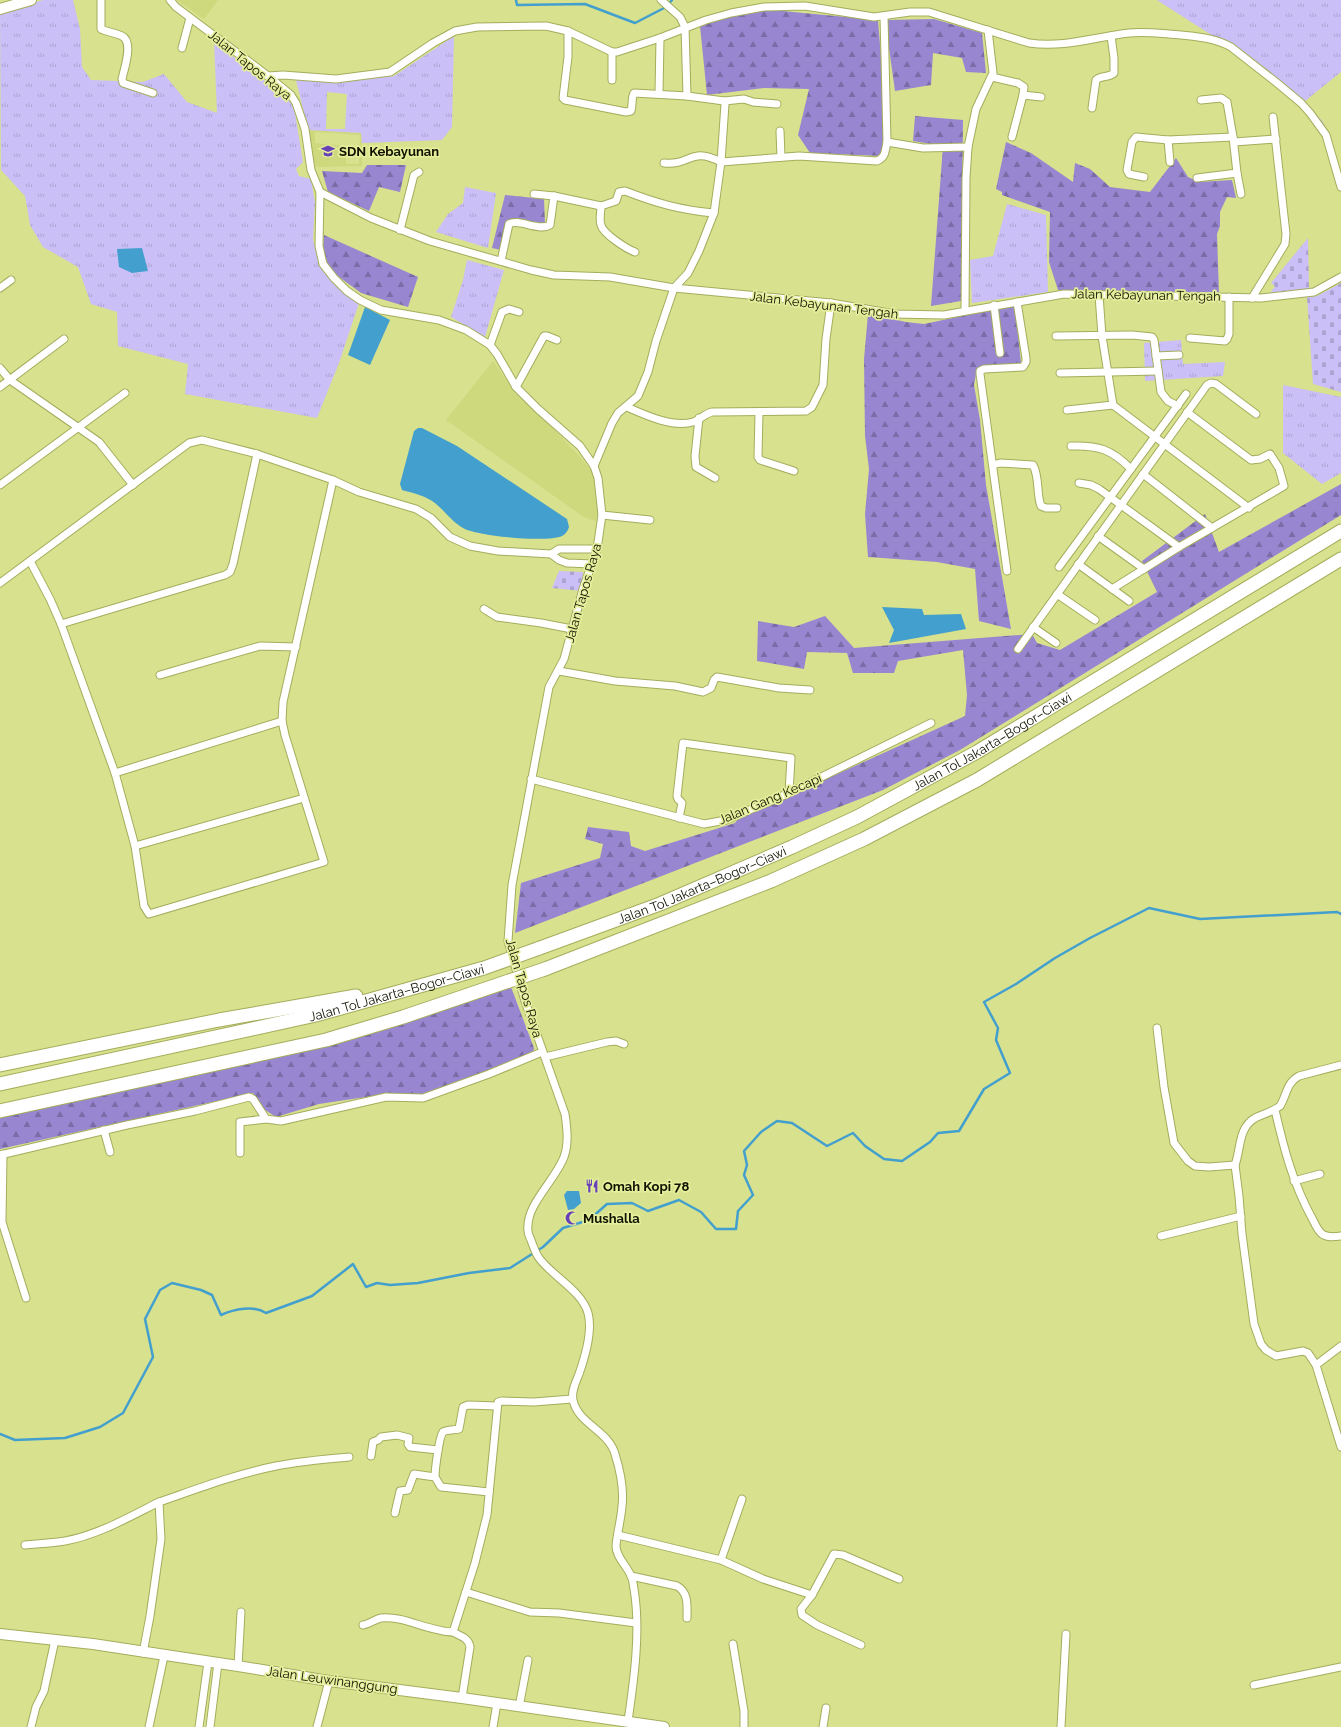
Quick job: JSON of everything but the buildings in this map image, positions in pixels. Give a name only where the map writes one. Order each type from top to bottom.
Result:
[{"type":"highway","name":"Jalan Tol Jakarta–Bogor–Ciawi","points":[[0,1084],[316,1015],[484,968],[660,904],[857,817],[977,752],[1341,531]]},
{"type":"highway","name":"Jalan Tol Jakarta–Bogor–Ciawi","points":[[0,1111],[326,1040],[403,1017],[545,970],[771,881],[864,839],[976,780],[1341,559]]},
{"type":"highway","points":[[0,1065],[218,1020],[358,996],[463,974]]},
{"type":"main road","points":[[0,9],[31,0]]},
{"type":"main road","name":"Jalan Leuwinanggung","points":[[0,1634],[93,1644],[143,1653],[238,1666],[329,1682],[462,1698],[622,1724],[664,1727]]},
{"type":"street","points":[[101,0],[102,9],[100,28],[122,36],[128,42],[122,82],[153,93]]},
{"type":"street","name":"Jalan Tapos Raya","points":[[170,0],[190,18],[268,76],[291,95],[296,103],[305,129],[311,170],[320,192],[319,246],[323,264],[334,278],[347,291],[360,300],[382,310],[439,320],[466,330],[490,345],[497,354],[516,387],[538,409],[580,446],[594,466],[598,478],[602,515],[597,549],[583,589],[564,659],[549,688],[512,885],[508,941],[543,1054],[565,1114],[567,1128],[564,1156],[554,1176],[532,1208],[528,1231],[536,1253],[548,1268],[586,1307],[588,1314],[590,1326],[587,1342],[579,1374],[573,1389],[572,1399]]},
{"type":"street","points":[[663,1],[684,22],[687,96]]},
{"type":"street","points":[[268,76],[282,74],[336,79],[390,72],[433,43],[455,31],[477,27],[546,26],[568,31],[612,52],[660,38],[685,27],[731,12],[764,7],[805,6],[874,17],[910,12],[929,12],[1029,43],[1043,45],[1059,45],[1141,32],[1200,36],[1219,40],[1230,47],[1301,103],[1326,136],[1341,187]]},
{"type":"street","points":[[664,163],[679,163],[691,156],[701,154],[721,162],[799,156],[877,161],[885,156],[887,142],[884,16]]},
{"type":"street","points":[[182,48],[190,18]]},
{"type":"street","points":[[965,310],[966,178],[968,147],[976,109],[993,73],[988,30]]},
{"type":"street","points":[[568,31],[568,57],[563,98],[568,101],[626,112],[631,111],[632,96],[634,93],[687,96],[724,101],[744,99],[753,102],[777,104]]},
{"type":"street","points":[[1092,108],[1096,80],[1111,76],[1114,73],[1114,58],[1110,36]]},
{"type":"street","points":[[659,94],[660,38]]},
{"type":"street","points":[[612,52],[612,80]]},
{"type":"street","points":[[992,77],[1021,84],[1024,87],[1024,95],[1012,137]]},
{"type":"street","points":[[1024,95],[1041,97]]},
{"type":"street","points":[[1201,100],[1224,99],[1229,107],[1241,194]]},
{"type":"street","points":[[594,466],[612,423],[618,413],[627,407],[638,396],[648,372],[656,341],[674,288],[688,273],[699,251],[714,213],[721,162],[725,110],[724,101]]},
{"type":"street","points":[[1252,298],[1285,244],[1286,234],[1273,117]]},
{"type":"street","points":[[780,131],[781,157]]},
{"type":"street","points":[[1144,177],[1128,172],[1133,139],[1139,137],[1168,140],[1276,139]]},
{"type":"street","points":[[1168,140],[1170,162]]},
{"type":"street","points":[[887,142],[923,148],[968,147]]},
{"type":"street","points":[[400,230],[414,175],[419,172]]},
{"type":"street","points":[[1197,178],[1237,173]]},
{"type":"street","points":[[534,194],[554,196],[601,206],[616,201],[619,192],[624,191],[658,204],[682,210],[714,213]]},
{"type":"street","name":"Jalan Kebayunan Tengah","points":[[320,192],[371,218],[430,241],[531,270],[554,275],[610,276],[674,288],[831,303],[895,314],[944,314],[1064,294],[1261,299],[1314,292],[1340,276]]},
{"type":"street","points":[[501,261],[509,224],[514,222],[531,226],[547,227],[550,225],[554,196]]},
{"type":"street","points":[[601,206],[600,223],[603,229],[621,245],[635,252]]},
{"type":"street","points":[[0,288],[11,280]]},
{"type":"street","points":[[1099,295],[1102,336],[1113,405],[1249,508]]},
{"type":"street","points":[[1190,338],[1225,341],[1227,339],[1229,334],[1229,297]]},
{"type":"street","points":[[1006,570],[980,371],[989,368],[1023,367],[1025,365],[1026,358],[1017,302]]},
{"type":"street","points":[[627,407],[642,414],[677,424],[694,422],[704,414],[712,412],[806,411],[812,407],[823,385],[826,339],[831,303]]},
{"type":"street","points":[[994,305],[1000,353]]},
{"type":"street","points":[[490,345],[502,312],[509,309],[519,312]]},
{"type":"street","points":[[1056,336],[1132,335],[1150,337],[1154,340],[1159,385],[1168,401],[1178,406]]},
{"type":"street","points":[[516,387],[544,336],[557,340]]},
{"type":"street","points":[[0,387],[64,339]]},
{"type":"street","points":[[1156,356],[1179,355]]},
{"type":"street","points":[[0,368],[10,380],[99,442],[133,485]]},
{"type":"street","points":[[1060,373],[1158,371]]},
{"type":"street","points":[[1018,649],[1207,385],[1211,383],[1216,384],[1256,414]]},
{"type":"street","points":[[0,485],[125,393]]},
{"type":"street","points":[[1059,567],[1186,394]]},
{"type":"street","points":[[1067,410],[1113,405]]},
{"type":"street","points":[[760,412],[758,457],[760,460],[794,471]]},
{"type":"street","points":[[1112,589],[1179,547],[1249,508],[1284,486],[1283,479],[1276,462],[1270,454],[1260,459],[1251,460],[1187,412]]},
{"type":"street","points":[[699,418],[695,456],[696,467],[715,478]]},
{"type":"street","points":[[0,583],[189,443],[202,440],[257,454],[333,480],[359,492],[416,509],[431,518],[450,537],[470,546],[498,551],[551,554],[559,560],[567,563],[593,564]]},
{"type":"street","points":[[1071,446],[1090,446],[1106,450],[1122,460],[1131,468]]},
{"type":"street","points":[[61,624],[225,575],[230,572],[257,454]]},
{"type":"street","points":[[993,464],[1033,465],[1037,471],[1041,506],[1046,508],[1057,508]]},
{"type":"street","points":[[1142,474],[1212,528]]},
{"type":"street","points":[[30,561],[61,624],[115,773],[135,846],[144,906],[149,914],[324,862],[282,721],[283,702],[333,480]]},
{"type":"street","points":[[1079,483],[1091,485],[1179,547]]},
{"type":"street","points":[[602,515],[650,520]]},
{"type":"street","points":[[1098,536],[1144,569]]},
{"type":"street","points":[[551,554],[559,549],[597,549]]},
{"type":"street","points":[[1078,564],[1128,601]]},
{"type":"street","points":[[1057,594],[1095,620]]},
{"type":"street","points":[[484,609],[497,617],[541,623],[572,630]]},
{"type":"street","points":[[1033,627],[1056,643]]},
{"type":"street","points":[[160,675],[260,646],[296,647]]},
{"type":"street","points":[[559,671],[615,681],[676,686],[703,692],[712,688],[714,680],[717,677],[779,688],[810,690]]},
{"type":"street","points":[[115,773],[282,721]]},
{"type":"street","name":"Jalan Gang Kecapi","points":[[531,779],[704,824],[716,823],[789,793],[931,723]]},
{"type":"street","points":[[679,818],[682,802],[677,796],[683,743],[791,758],[789,793]]},
{"type":"street","points":[[135,846],[304,798]]},
{"type":"street","points":[[1157,1028],[1164,1087],[1174,1143],[1188,1161],[1195,1166],[1209,1167],[1235,1165]]},
{"type":"street","points":[[240,1154],[240,1122],[266,1120],[281,1122],[386,1097],[423,1098],[543,1054],[607,1042],[616,1041],[624,1044]]},
{"type":"street","points":[[1341,1065],[1293,1079],[1289,1084],[1282,1104],[1275,1110],[1256,1118],[1242,1131],[1235,1165],[1254,1324],[1261,1344],[1266,1350],[1276,1356],[1303,1351],[1308,1353],[1316,1365],[1341,1447]]},
{"type":"street","points":[[26,1298],[2,1222],[2,1154],[104,1130],[195,1111],[249,1097],[253,1099],[266,1120]]},
{"type":"street","points":[[1275,1110],[1294,1181],[1320,1232],[1329,1236],[1341,1236]]},
{"type":"street","points":[[104,1130],[110,1152]]},
{"type":"street","points":[[1294,1181],[1320,1174]]},
{"type":"street","points":[[1161,1236],[1241,1216]]},
{"type":"street","points":[[1316,1365],[1341,1346]]},
{"type":"street","points":[[453,1632],[482,1539],[489,1492],[498,1402],[534,1402],[572,1399],[577,1412],[610,1443],[616,1455],[622,1495],[622,1507],[616,1548],[631,1576],[634,1590],[636,1623],[636,1659],[630,1708],[622,1724]]},
{"type":"street","points":[[489,1492],[441,1488],[435,1477],[438,1450],[443,1432],[460,1427],[464,1407],[468,1405],[498,1406]]},
{"type":"street","points":[[371,1456],[373,1442],[381,1437],[397,1435],[409,1438],[408,1444],[410,1447],[438,1450]]},
{"type":"street","points":[[25,1546],[66,1541],[106,1528],[159,1502],[222,1481],[275,1466],[302,1461],[350,1457]]},
{"type":"street","points":[[395,1513],[400,1491],[408,1490],[414,1474],[435,1477]]},
{"type":"street","points":[[721,1560],[742,1499]]},
{"type":"street","points":[[143,1653],[161,1539],[159,1502]]},
{"type":"street","points":[[618,1535],[721,1560],[763,1579],[812,1595]]},
{"type":"street","points":[[861,1645],[817,1625],[802,1615],[802,1609],[812,1595],[834,1554],[843,1555],[899,1579]]},
{"type":"street","points":[[631,1576],[677,1586],[681,1589],[688,1604],[687,1618]]},
{"type":"street","points":[[466,1592],[530,1612],[559,1613],[636,1623]]},
{"type":"street","points":[[238,1666],[241,1612]]},
{"type":"street","points":[[363,1624],[382,1618],[400,1620],[441,1632],[453,1632],[468,1641],[470,1647],[462,1698]]},
{"type":"street","points":[[1061,1727],[1066,1634]]},
{"type":"street","points":[[31,1727],[36,1708],[44,1691],[55,1640]]},
{"type":"street","points":[[733,1644],[744,1712],[744,1727]]},
{"type":"street","points":[[149,1727],[164,1656]]},
{"type":"street","points":[[519,1707],[528,1660]]},
{"type":"street","points":[[199,1727],[213,1662]]},
{"type":"street","points":[[210,1727],[213,1662]]},
{"type":"street","points":[[1254,1685],[1341,1667]]},
{"type":"street","points":[[316,1727],[329,1682]]},
{"type":"street","points":[[493,1727],[497,1704]]},
{"type":"street","points":[[823,1727],[826,1708]]},
{"type":"shaded area","points":[[177,0],[218,0],[204,19]]},
{"type":"shaded area","name":"SDN Kebayunan","points":[[309,130],[361,133],[362,166],[316,167],[312,156]],"holes":[[[315,132],[360,135],[359,164],[346,164],[346,146],[315,143]]]},
{"type":"shaded area","points":[[493,361],[515,393],[546,421],[581,458],[595,476],[598,501],[596,521],[584,517],[446,420]]},
{"type":"green space","points":[[43,0],[73,0],[80,29],[82,67],[91,80],[143,82],[164,74],[187,102],[217,113],[214,42],[285,96],[294,107],[303,162],[296,169],[299,176],[311,179],[315,203],[313,239],[319,266],[335,285],[359,303],[339,363],[317,418],[185,394],[188,364],[118,346],[117,312],[91,304],[78,267],[43,247],[30,225],[25,196],[1,170],[0,12]]},
{"type":"green space","points":[[1157,0],[1341,0],[1341,72],[1305,101],[1323,122],[1329,136],[1326,135],[1310,113],[1219,40]]},
{"type":"green space","points":[[772,10],[878,20],[885,108],[882,156],[810,153],[798,135],[809,89],[764,88],[707,95],[700,26],[744,13]]},
{"type":"green space","points":[[934,19],[982,33],[986,73],[966,72],[962,58],[933,53],[931,85],[895,91],[885,20]]},
{"type":"green space","points":[[454,36],[452,127],[442,140],[362,143],[361,133],[309,130],[296,80],[358,80],[394,76]],"holes":[[[327,92],[347,94],[345,129],[326,129]]]},
{"type":"green space","points":[[915,116],[963,120],[961,301],[931,306],[943,146],[913,141]]},
{"type":"green space","points":[[1006,142],[1031,153],[1073,182],[1075,163],[1090,169],[1110,187],[1150,192],[1176,158],[1188,177],[1199,182],[1232,180],[1236,198],[1227,197],[1220,212],[1220,226],[1217,234],[1219,293],[1058,290],[1049,262],[1050,212],[1002,195],[1002,192],[996,189]]},
{"type":"green space","points":[[367,165],[406,165],[400,192],[379,187],[369,211],[328,192],[322,171],[362,173]]},
{"type":"green space","points":[[465,187],[496,193],[488,248],[436,232],[448,214],[463,203]]},
{"type":"green space","points":[[505,195],[544,199],[545,224],[507,220],[501,250],[492,248]]},
{"type":"green space","points":[[1007,204],[1046,215],[1048,292],[972,303],[970,260],[993,256]]},
{"type":"green space","points":[[324,235],[418,277],[408,307],[361,293],[335,274],[327,262],[323,248]]},
{"type":"green space","points":[[1308,238],[1309,290],[1269,295],[1275,286],[1271,283]]},
{"type":"green space","points":[[467,260],[504,270],[485,337],[451,317],[463,280]]},
{"type":"green space","points":[[1341,283],[1341,392],[1313,384],[1307,297],[1317,296]]},
{"type":"green space","points":[[1015,305],[1021,363],[977,369],[974,385],[980,420],[986,485],[1011,629],[979,621],[975,569],[937,562],[868,557],[865,514],[869,469],[865,436],[864,359],[868,314],[924,324]]},
{"type":"green space","points":[[1181,340],[1183,364],[1225,362],[1223,376],[1145,381],[1144,343]]},
{"type":"green space","points":[[1283,385],[1341,397],[1341,473],[1322,484],[1283,453]]},
{"type":"green space","points":[[1341,484],[1341,515],[960,750],[883,790],[515,933],[521,883],[600,858],[603,844],[585,839],[588,827],[629,832],[631,846],[645,851],[735,823],[738,819],[965,716],[967,695],[963,650],[898,661],[894,673],[853,673],[847,653],[807,652],[804,669],[757,661],[758,621],[794,627],[825,616],[854,648],[1032,634],[1037,643],[1060,650],[1157,592],[1142,561],[1205,514],[1219,552]]},
{"type":"green space","points":[[559,571],[583,572],[582,591],[552,588]]},
{"type":"green space","points":[[511,987],[534,1048],[533,1053],[423,1097],[390,1094],[359,1098],[319,1104],[276,1117],[262,1108],[253,1093],[0,1149],[0,1111],[326,1040]]},
{"type":"water","points":[[142,248],[148,271],[132,273],[119,267],[117,249]]},
{"type":"water","points":[[365,307],[390,320],[370,365],[348,355]]},
{"type":"water","points":[[418,428],[422,428],[457,446],[567,519],[569,527],[567,532],[562,536],[554,538],[528,539],[496,536],[470,531],[455,523],[439,506],[428,498],[402,490],[400,484],[414,431]]},
{"type":"water","points":[[882,607],[922,609],[924,615],[961,614],[966,629],[889,643],[894,630]]},
{"type":"water","points":[[567,1191],[579,1191],[581,1203],[574,1209],[568,1210],[564,1195]]},
{"type":"waterway","points":[[516,0],[517,5],[585,4],[635,23],[666,7],[672,0]]},
{"type":"waterway","points":[[0,1434],[15,1440],[65,1438],[100,1427],[123,1413],[153,1357],[145,1319],[160,1290],[172,1283],[201,1290],[212,1295],[221,1315],[244,1309],[256,1309],[266,1313],[312,1296],[353,1264],[366,1287],[377,1283],[390,1285],[418,1283],[469,1273],[510,1268],[543,1247],[563,1228],[589,1220],[607,1204],[632,1203],[648,1211],[679,1200],[701,1212],[716,1229],[736,1229],[738,1211],[753,1195],[744,1175],[747,1165],[744,1151],[761,1132],[777,1121],[792,1123],[827,1146],[853,1133],[865,1146],[884,1159],[902,1161],[930,1142],[938,1133],[959,1131],[984,1089],[1010,1073],[996,1040],[998,1028],[984,1002],[1090,938],[1149,908],[1200,919],[1337,912],[1341,914]]},
{"type":"place","name":"SDN Kebayunan","points":[[328,151]]},
{"type":"place","name":"Omah Kopi 78","points":[[592,1186]]},
{"type":"place","name":"Mushalla","points":[[572,1218]]}]
